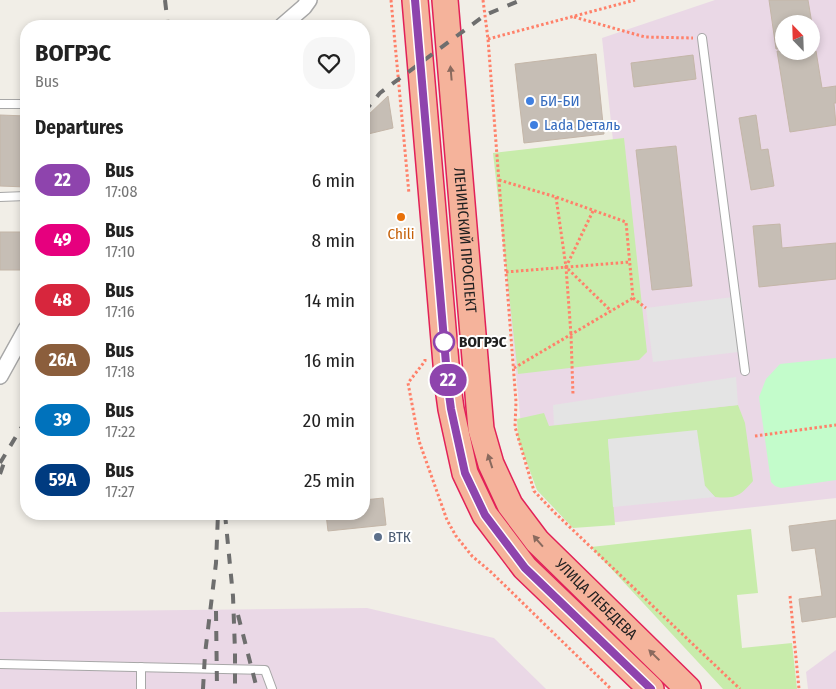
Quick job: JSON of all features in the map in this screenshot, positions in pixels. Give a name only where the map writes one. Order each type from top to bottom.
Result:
[{"type":"highway","name":"ЛЕНИНСКИЙ ПРОСПЕКТ","points":[[415,0],[443,337],[451,409],[465,473],[485,515]]},
{"type":"highway","name":"ЛЕНИНСКИЙ ПРОСПЕКТ","points":[[445,0],[482,429],[491,464],[510,505]]},
{"type":"highway","name":"УЛИЦА ЛЕБЕДЕВА","points":[[510,505],[537,541],[688,689]]},
{"type":"highway","name":"УЛИЦА ЛЕБЕДЕВА","points":[[485,515],[525,568],[651,689]]},
{"type":"street","points":[[289,20],[310,0]]},
{"type":"street","points":[[0,376],[20,340]]},
{"type":"lane","points":[[702,38],[745,371]]},
{"type":"lane","points":[[0,104],[20,104]]},
{"type":"lane","points":[[0,197],[20,196]]},
{"type":"lane","points":[[0,664],[265,670],[272,689]]},
{"type":"lane","points":[[141,668],[141,689]]},
{"type":"path","points":[[392,0],[410,199]]},
{"type":"path","points":[[483,0],[488,40],[514,368],[516,427],[534,491],[740,689]]},
{"type":"path","points":[[488,40],[634,0]]},
{"type":"path","points":[[574,16],[645,37],[702,38]]},
{"type":"path","points":[[499,180],[626,222],[633,298],[646,308]]},
{"type":"path","points":[[556,198],[566,267],[571,335],[572,396]]},
{"type":"path","points":[[566,267],[593,210]]},
{"type":"path","points":[[506,272],[630,262]]},
{"type":"path","points":[[566,267],[612,311]]},
{"type":"path","points":[[514,368],[633,298]]},
{"type":"path","points":[[424,352],[425,361],[408,383],[419,441],[447,520],[456,536],[472,556],[491,572],[611,689]]},
{"type":"path","points":[[755,436],[836,425]]},
{"type":"path","points":[[790,596],[799,689]]},
{"type":"shaded area","points":[[715,0],[836,0],[836,498],[572,527],[537,490],[522,437],[496,163],[614,150],[602,38]]},
{"type":"shaded area","points":[[741,296],[747,351],[653,362],[646,308]]},
{"type":"shaded area","points":[[736,377],[738,405],[554,425],[553,405]]},
{"type":"shaded area","points":[[697,430],[705,486],[715,497],[613,507],[608,439]]},
{"type":"shaded area","points":[[367,608],[494,638],[546,689],[0,689],[0,612]]},
{"type":"shaded area","points":[[836,650],[836,689],[808,689],[806,672]]},
{"type":"green space","points":[[624,138],[647,352],[639,360],[518,374],[493,153]]},
{"type":"green space","points":[[836,358],[836,480],[781,488],[775,486],[771,482],[759,397],[766,379],[780,364]]},
{"type":"green space","points":[[738,405],[745,423],[753,481],[745,490],[733,497],[715,497],[705,486],[608,439],[615,525],[573,528],[537,490],[518,439],[517,419],[544,413],[549,426]]},
{"type":"green space","points":[[751,529],[758,593],[737,595],[742,648],[792,643],[797,689],[723,689],[591,547]]},
{"type":"building","points":[[769,0],[808,0],[810,15],[775,15],[775,42]]},
{"type":"building","points":[[596,54],[604,134],[524,143],[515,64]]},
{"type":"building","points":[[693,55],[696,79],[634,87],[631,63]]},
{"type":"building","points":[[778,60],[817,60],[822,88],[836,86],[836,103],[834,103],[836,125],[790,132]]},
{"type":"building","points":[[388,96],[393,128],[370,134],[370,113]]},
{"type":"building","points":[[0,115],[20,116],[20,187],[0,186]]},
{"type":"building","points":[[756,115],[761,150],[768,149],[774,186],[751,190],[739,118]]},
{"type":"building","points":[[676,146],[692,286],[652,290],[636,150]]},
{"type":"building","points":[[780,224],[782,248],[836,243],[836,279],[759,287],[753,226]]},
{"type":"building","points":[[0,232],[20,232],[20,270],[0,270]]},
{"type":"building","points":[[383,498],[386,525],[328,531],[327,520],[370,520],[370,499]]},
{"type":"building","points":[[836,520],[836,617],[802,622],[799,599],[822,596],[815,548],[792,551],[789,526]]},
{"type":"railway","points":[[165,0],[167,20]]},
{"type":"railway","points":[[370,105],[380,93],[485,15],[521,0]]},
{"type":"railway","points":[[0,463],[20,430]]},
{"type":"railway","points":[[0,474],[6,457]]},
{"type":"railway","points":[[203,689],[205,654],[216,563],[218,520]]},
{"type":"railway","points":[[226,520],[233,596],[235,689]]},
{"type":"railway","points":[[216,611],[217,689]]},
{"type":"railway","points":[[238,615],[257,689]]},
{"type":"bus line","name":"22","points":[[415,0],[448,387],[465,473],[485,515],[525,568],[651,689]]},
{"type":"place","name":"БИ-БИ","points":[[530,101]]},
{"type":"place","name":"Lada Dеталь","points":[[534,125]]},
{"type":"place","name":"Chili","points":[[401,217]]},
{"type":"place","name":"ВОГРЭС","points":[[444,342]]},
{"type":"place","name":"ВТК","points":[[378,537]]}]
